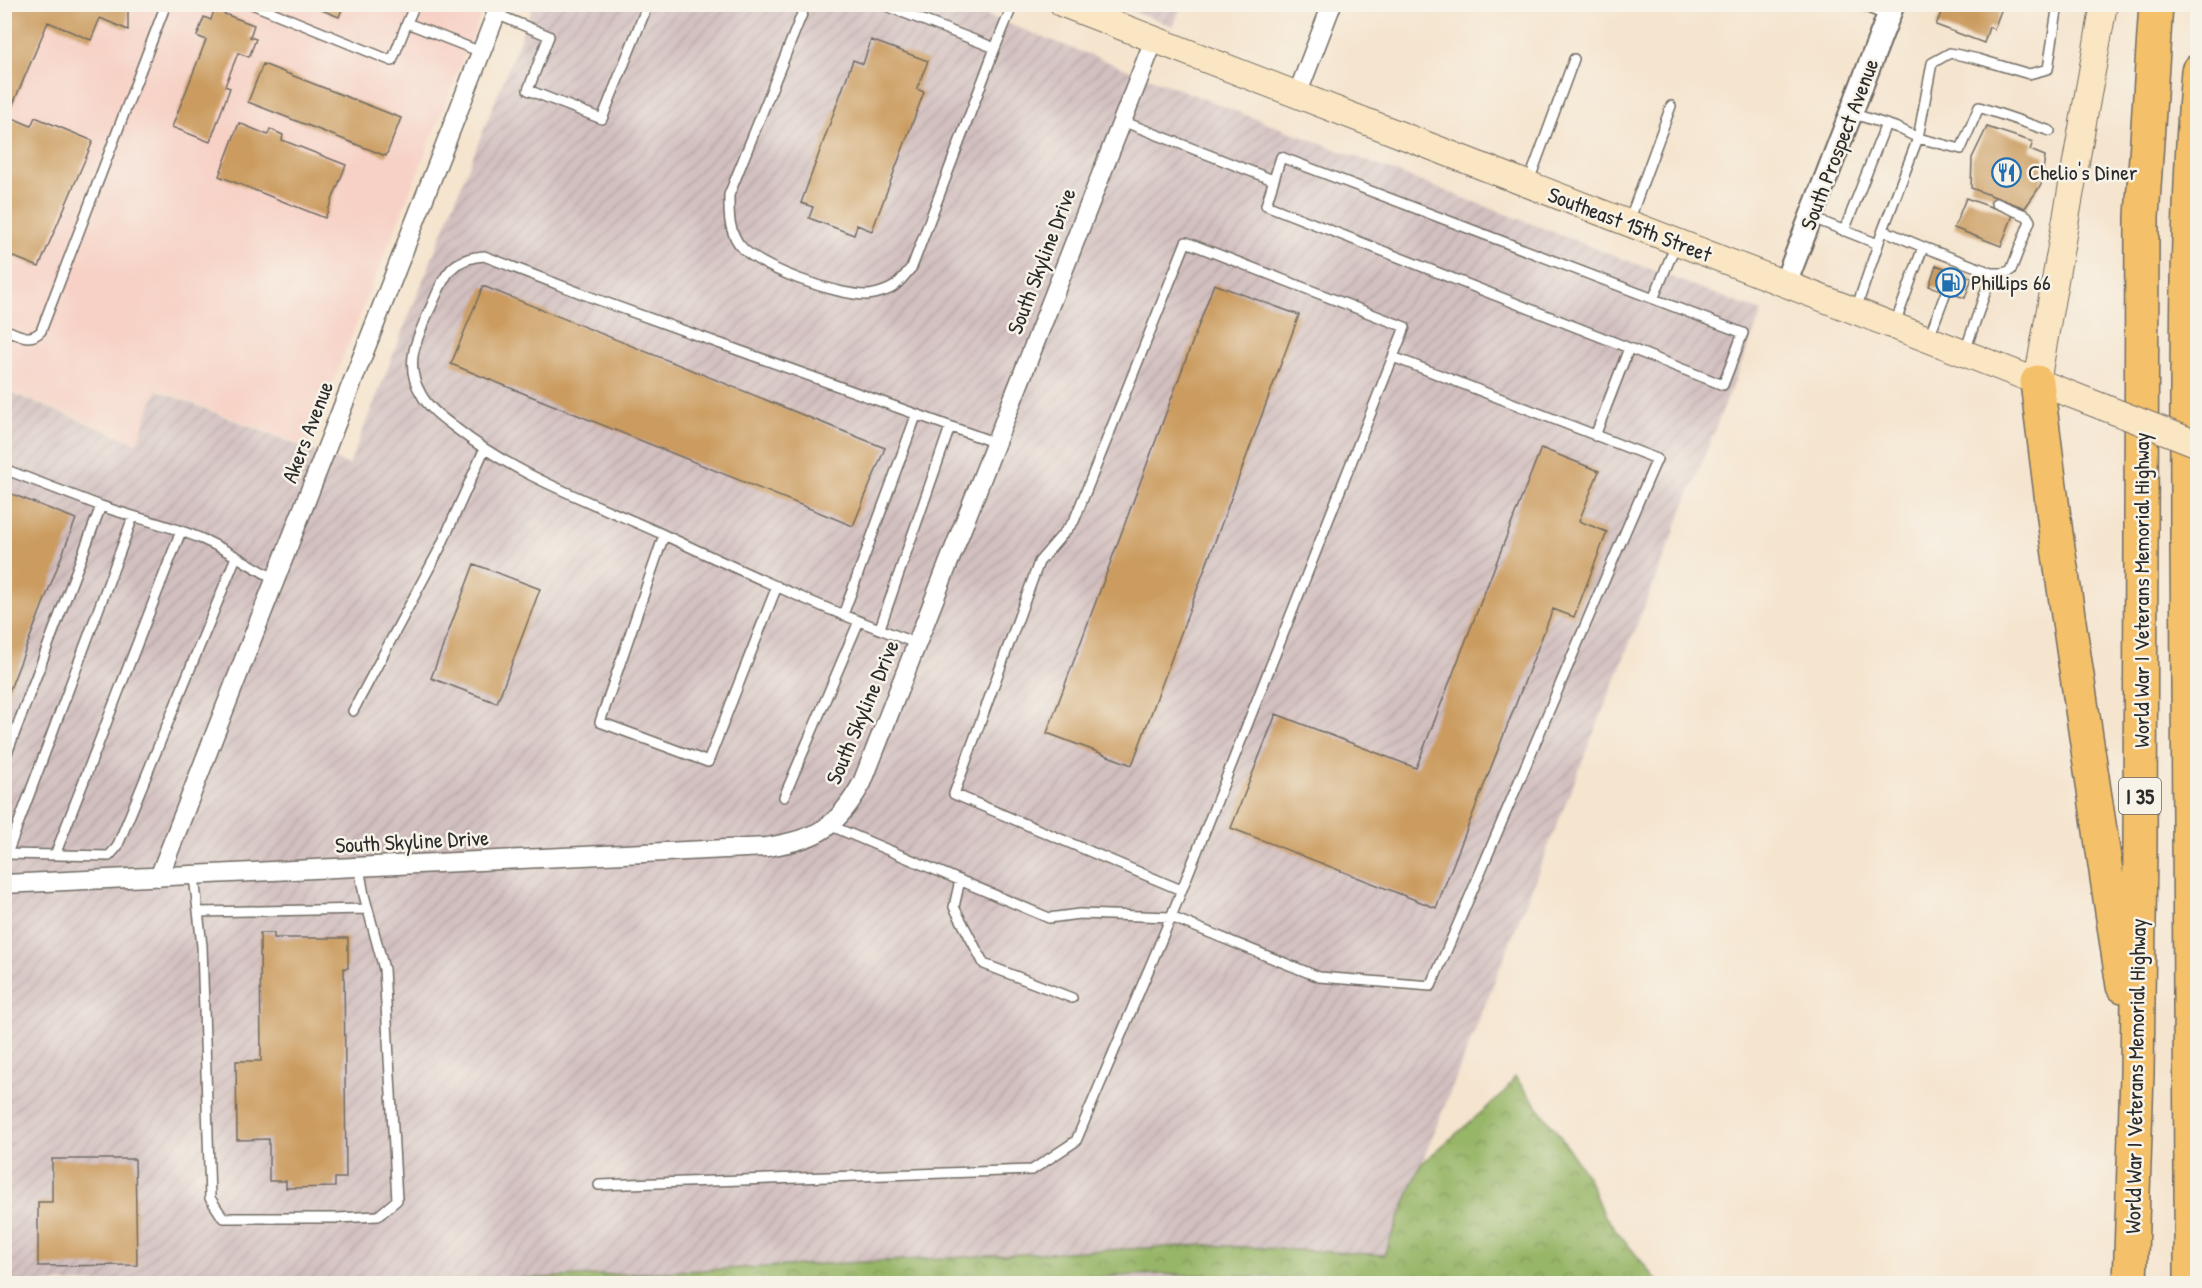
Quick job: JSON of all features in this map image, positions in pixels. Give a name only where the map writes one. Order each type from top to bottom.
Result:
[{"type":"highway","name":"World War I Veterans Memorial Highway","points":[[2130,1284],[2137,1074],[2140,847],[2142,216],[2156,4]]},
{"type":"highway","name":"World War I Veterans Memorial Highway","points":[[2191,1284],[2192,1065],[2188,777],[2187,308],[2198,70]]},
{"type":"highway","points":[[2037,382],[2081,711],[2137,1074]]},
{"type":"main road","name":"Southeast 15th Street","points":[[1063,4],[2198,444]]},
{"type":"main road","points":[[2037,382],[2104,4]]},
{"type":"street","points":[[1297,95],[1332,4]]},
{"type":"street","name":"South Prospect Avenue","points":[[1785,284],[1851,112],[1884,7]]},
{"type":"street","name":"Akers Avenue","points":[[159,878],[498,9]]},
{"type":"street","name":"South Skyline Drive","points":[[4,884],[767,847],[795,843],[809,838],[830,825],[853,799],[862,783],[1154,40]]},
{"type":"lane","points":[[4,329],[28,338],[36,336],[43,326],[166,4]]},
{"type":"lane","points":[[252,4],[393,61],[415,4]]},
{"type":"lane","points":[[498,9],[549,36],[528,90],[602,119],[648,4]]},
{"type":"lane","points":[[806,4],[729,195],[728,222],[740,245],[761,261],[802,281],[840,292],[868,295],[893,287],[912,267],[1013,4]]},
{"type":"lane","points":[[881,4],[995,48]]},
{"type":"lane","points":[[1856,311],[1883,230],[1918,138],[1932,63],[1950,53],[2029,74],[2048,69],[2058,4]]},
{"type":"lane","points":[[407,23],[481,52]]},
{"type":"lane","points":[[1528,184],[1574,59]]},
{"type":"lane","points":[[1628,223],[1671,106]]},
{"type":"lane","points":[[1851,112],[1918,138],[1961,149],[1978,107],[2050,131]]},
{"type":"lane","points":[[1122,121],[1273,180]]},
{"type":"lane","points":[[1845,231],[1886,124]]},
{"type":"lane","points":[[1281,157],[1654,297],[1743,333],[1723,385],[1266,205],[1281,157]]},
{"type":"lane","points":[[1883,230],[1923,248],[1992,273],[2004,273],[2012,270],[2030,221],[2027,216],[1996,203]]},
{"type":"lane","points":[[1810,217],[1878,244]]},
{"type":"lane","points":[[599,1185],[1032,1170],[1076,1141],[1171,917],[1405,327],[1186,242],[1074,521],[1038,562],[954,794],[1181,890]]},
{"type":"lane","points":[[1654,297],[1676,242]]},
{"type":"lane","points":[[1894,327],[1923,248]]},
{"type":"lane","points":[[917,644],[843,615],[543,482],[484,450],[434,410],[421,395],[412,375],[411,359],[420,331],[444,280],[457,262],[467,257],[484,256],[916,416],[996,443]]},
{"type":"lane","points":[[1954,271],[1958,260]]},
{"type":"lane","points":[[1965,353],[1992,273]]},
{"type":"lane","points":[[1928,340],[1946,292]]},
{"type":"lane","points":[[1595,436],[1629,348]]},
{"type":"lane","points":[[830,825],[1049,918],[1079,914],[1171,917],[1319,977],[1431,986],[1497,837],[1569,661],[1657,459],[1394,357]]},
{"type":"lane","points":[[843,615],[916,416]]},
{"type":"lane","points":[[880,628],[950,427]]},
{"type":"lane","points":[[353,711],[440,548],[484,450]]},
{"type":"lane","points":[[4,469],[101,506],[204,540],[276,579]]},
{"type":"lane","points":[[4,761],[101,506]]},
{"type":"lane","points":[[133,517],[7,854],[109,856],[117,847],[236,557]]},
{"type":"lane","points":[[55,855],[181,531]]},
{"type":"lane","points":[[664,535],[600,722],[708,762],[777,586]]},
{"type":"lane","points":[[784,797],[859,621]]},
{"type":"lane","points":[[194,876],[202,946],[210,1198],[223,1218],[378,1216],[397,1200],[384,969],[359,867]]},
{"type":"lane","points":[[960,880],[954,907],[984,964],[1072,998]]},
{"type":"lane","points":[[199,912],[368,909]]},
{"type":"shaded area","points":[[534,4],[959,5],[1762,312],[1385,1255],[1208,1245],[491,1283],[5,1283],[4,390],[137,443],[157,390],[349,465]]},
{"type":"shaded area","points":[[4,5],[485,5],[307,447],[158,389],[137,442],[5,389]]},
{"type":"shaded area","points":[[1117,5],[1182,5],[1173,26]]},
{"type":"shaded area","points":[[1156,1274],[1271,1278],[1326,1283],[784,1284]]},
{"type":"green space","points":[[1515,1077],[1587,1176],[1603,1214],[1659,1283],[1326,1284],[1271,1278],[1156,1274],[963,1284],[442,1283],[1208,1245],[1384,1255],[1421,1164],[1504,1093]]},
{"type":"building","points":[[4,4],[128,4],[128,30],[100,18],[91,40],[48,22],[8,116],[31,126],[35,117],[93,141],[39,267],[4,253]]},
{"type":"building","points":[[307,4],[344,4],[339,17]]},
{"type":"building","points":[[1938,4],[1998,4],[1997,6],[2002,8],[1994,29],[1989,27],[1984,43],[1936,25],[1941,13],[1936,11]]},
{"type":"building","points":[[214,10],[254,25],[250,37],[256,39],[249,57],[238,53],[225,86],[230,88],[210,142],[172,127],[206,40],[197,36],[204,17],[211,20]]},
{"type":"building","points":[[871,40],[928,61],[917,89],[924,92],[872,231],[857,225],[854,235],[809,218],[813,207],[801,203],[853,60],[863,64]]},
{"type":"building","points":[[263,64],[401,118],[386,156],[248,102]]},
{"type":"building","points":[[239,123],[268,135],[270,129],[283,135],[282,140],[346,165],[325,218],[219,176]]},
{"type":"building","name":"Chelio's Diner","points":[[1987,127],[2033,142],[2030,150],[2045,156],[2041,185],[2025,208],[1971,188],[1972,158]]},
{"type":"building","points":[[1966,198],[2013,215],[2001,246],[1954,228]]},
{"type":"building","name":"Phillips 66","points":[[1936,265],[1972,278],[1965,298],[1929,286]]},
{"type":"building","points":[[1214,284],[1299,315],[1132,765],[1047,733]]},
{"type":"building","points":[[483,286],[885,448],[853,526],[451,364]]},
{"type":"building","points":[[1541,448],[1599,471],[1579,521],[1607,532],[1574,617],[1553,609],[1436,908],[1231,828],[1276,714],[1416,768]]},
{"type":"building","points":[[4,491],[76,519],[5,702],[4,702]]},
{"type":"building","points":[[474,564],[540,589],[497,703],[431,678]]},
{"type":"building","points":[[260,933],[274,933],[274,938],[348,938],[348,968],[344,968],[346,1178],[335,1178],[335,1187],[286,1188],[286,1181],[269,1181],[269,1139],[237,1140],[236,1061],[261,1061]]},
{"type":"building","points":[[52,1159],[135,1159],[137,1265],[38,1266],[38,1202],[52,1202]]},
{"type":"place","name":"Chelio's Diner","points":[[2007,172]]},
{"type":"place","name":"Phillips 66","points":[[1950,282]]}]
